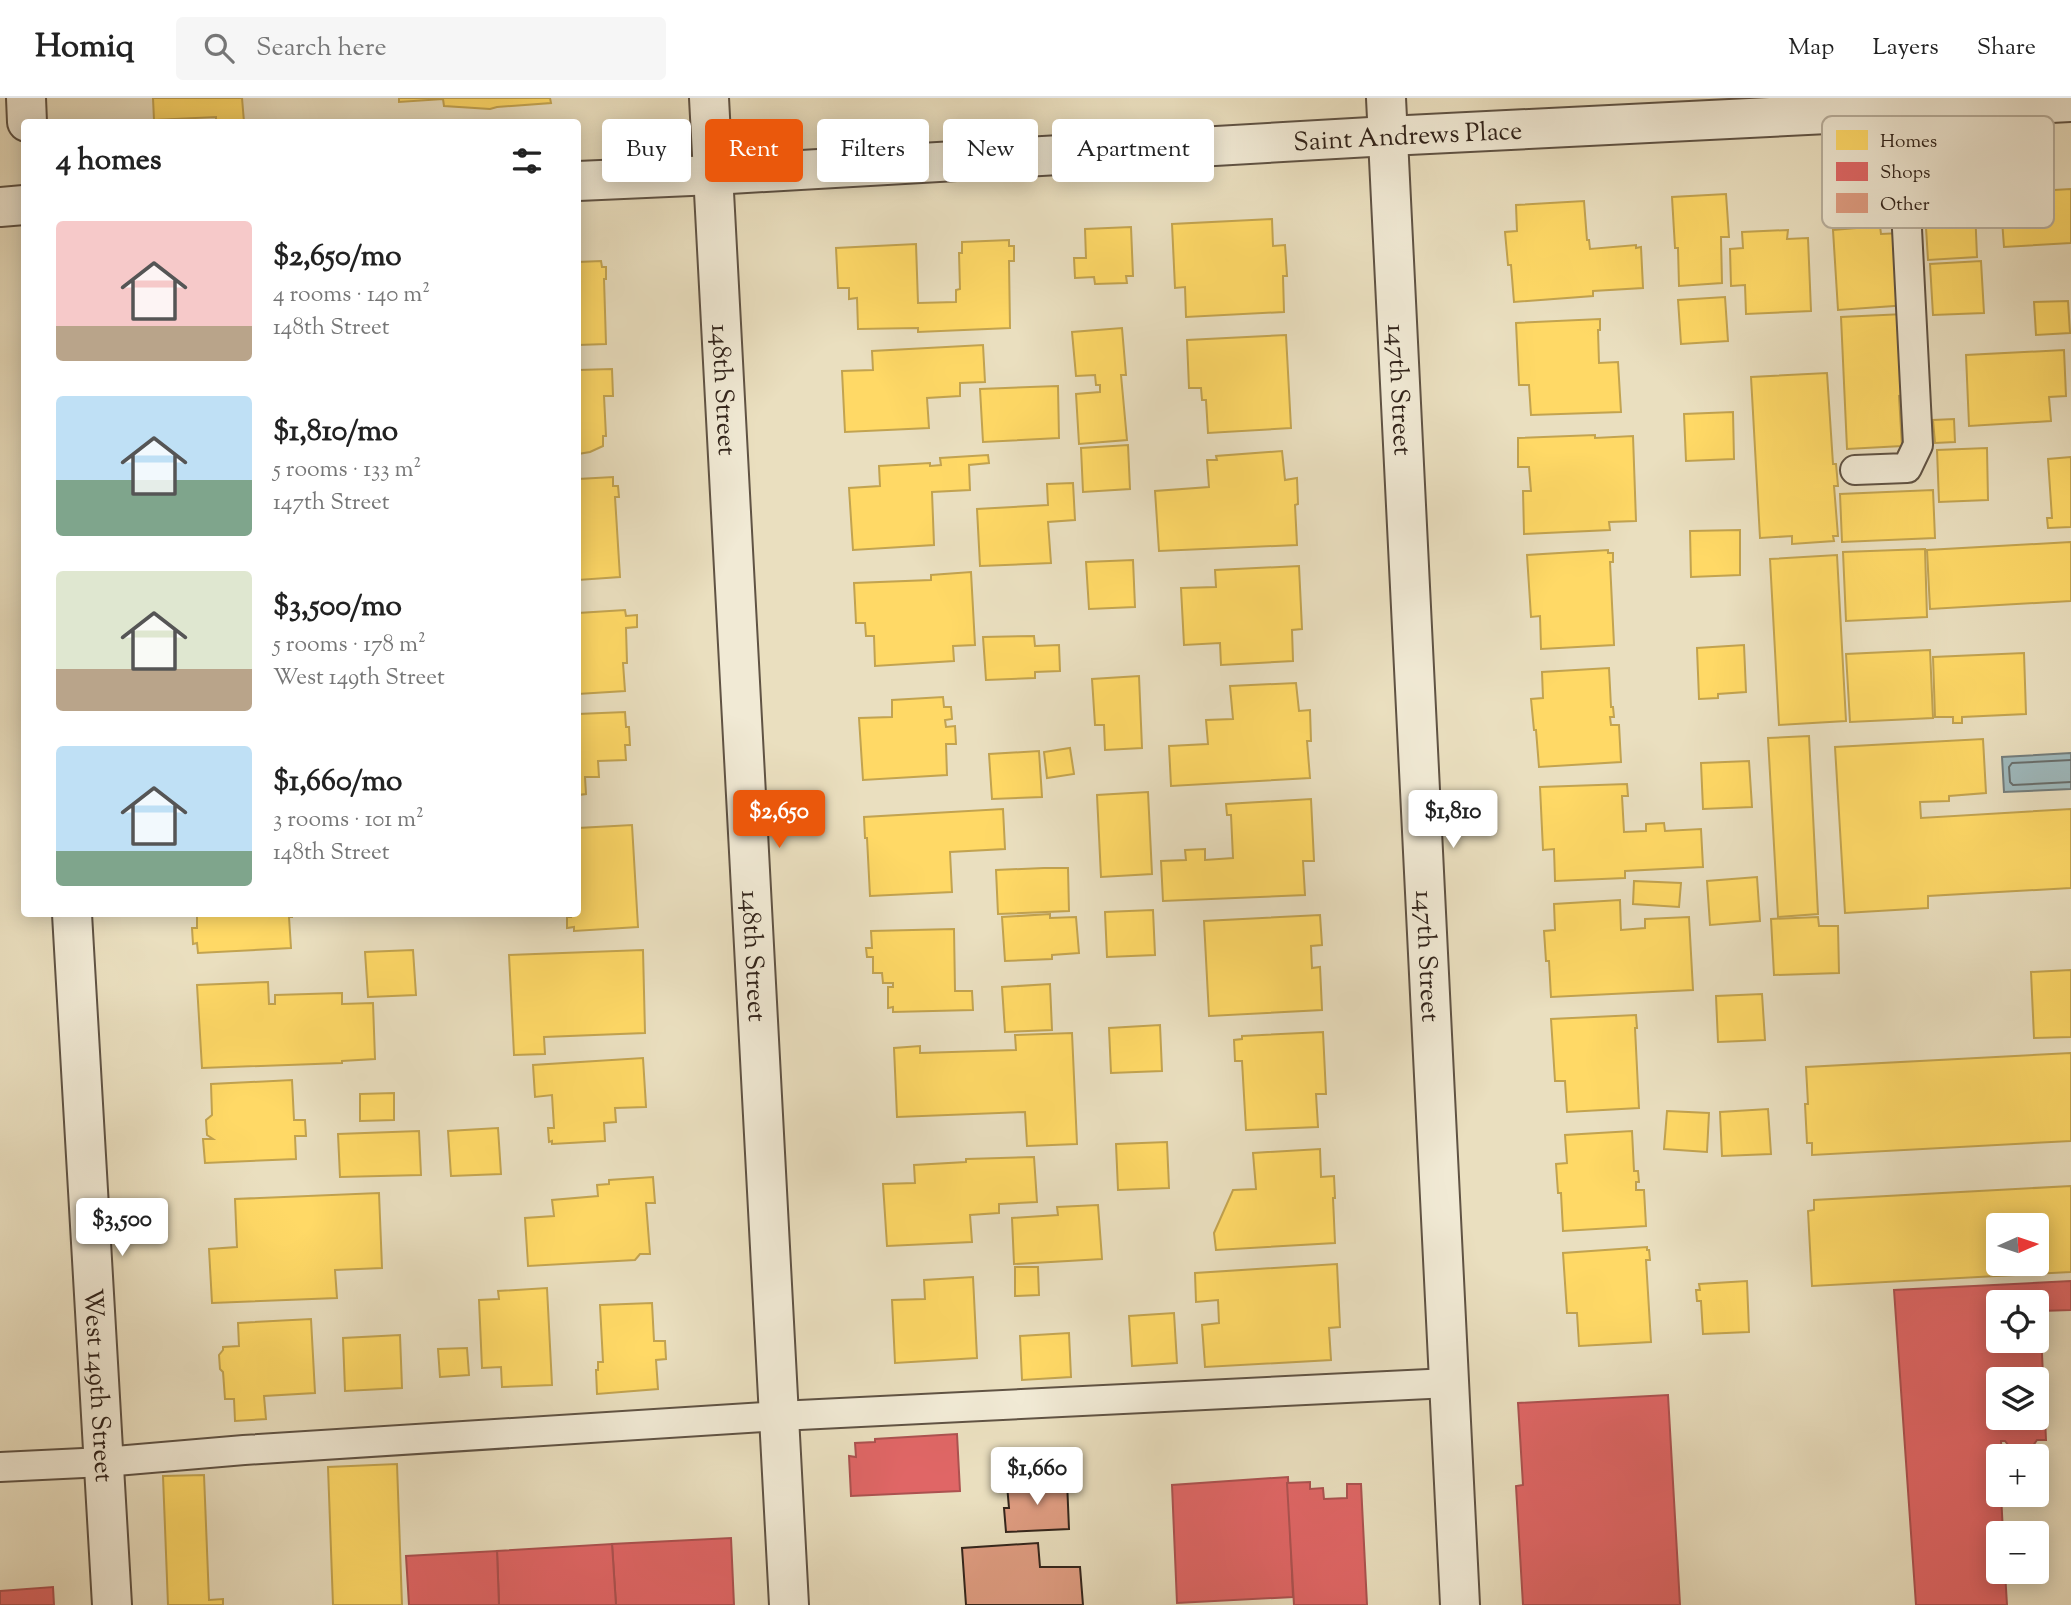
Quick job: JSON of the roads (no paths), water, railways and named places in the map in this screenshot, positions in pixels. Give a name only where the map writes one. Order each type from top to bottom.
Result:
[{"type":"street","points":[[26,98],[27,119]]},
{"type":"street","name":"148th Street","points":[[709,98],[710,119]]},
{"type":"street","name":"147th Street","points":[[1386,98],[1460,1605]]},
{"type":"street","name":"Saint Andrews Place","points":[[803,170],[1388,136],[2071,102]]},
{"type":"street","name":"Saint Andrews Place","points":[[581,181],[705,175]]},
{"type":"street","name":"148th Street","points":[[713,182],[789,1605]]},
{"type":"street","points":[[0,207],[21,205]]},
{"type":"street","name":"West 149th Street","points":[[72,917],[112,1605]]},
{"type":"lane","points":[[1901,110],[1901,116]]},
{"type":"lane","points":[[1855,470],[1907,468],[1919,445],[1907,228]]},
{"type":"lane","points":[[0,1467],[779,1416],[1449,1383]]},
{"type":"water","points":[[2071,753],[2071,789],[2004,792],[2002,757]]}]
